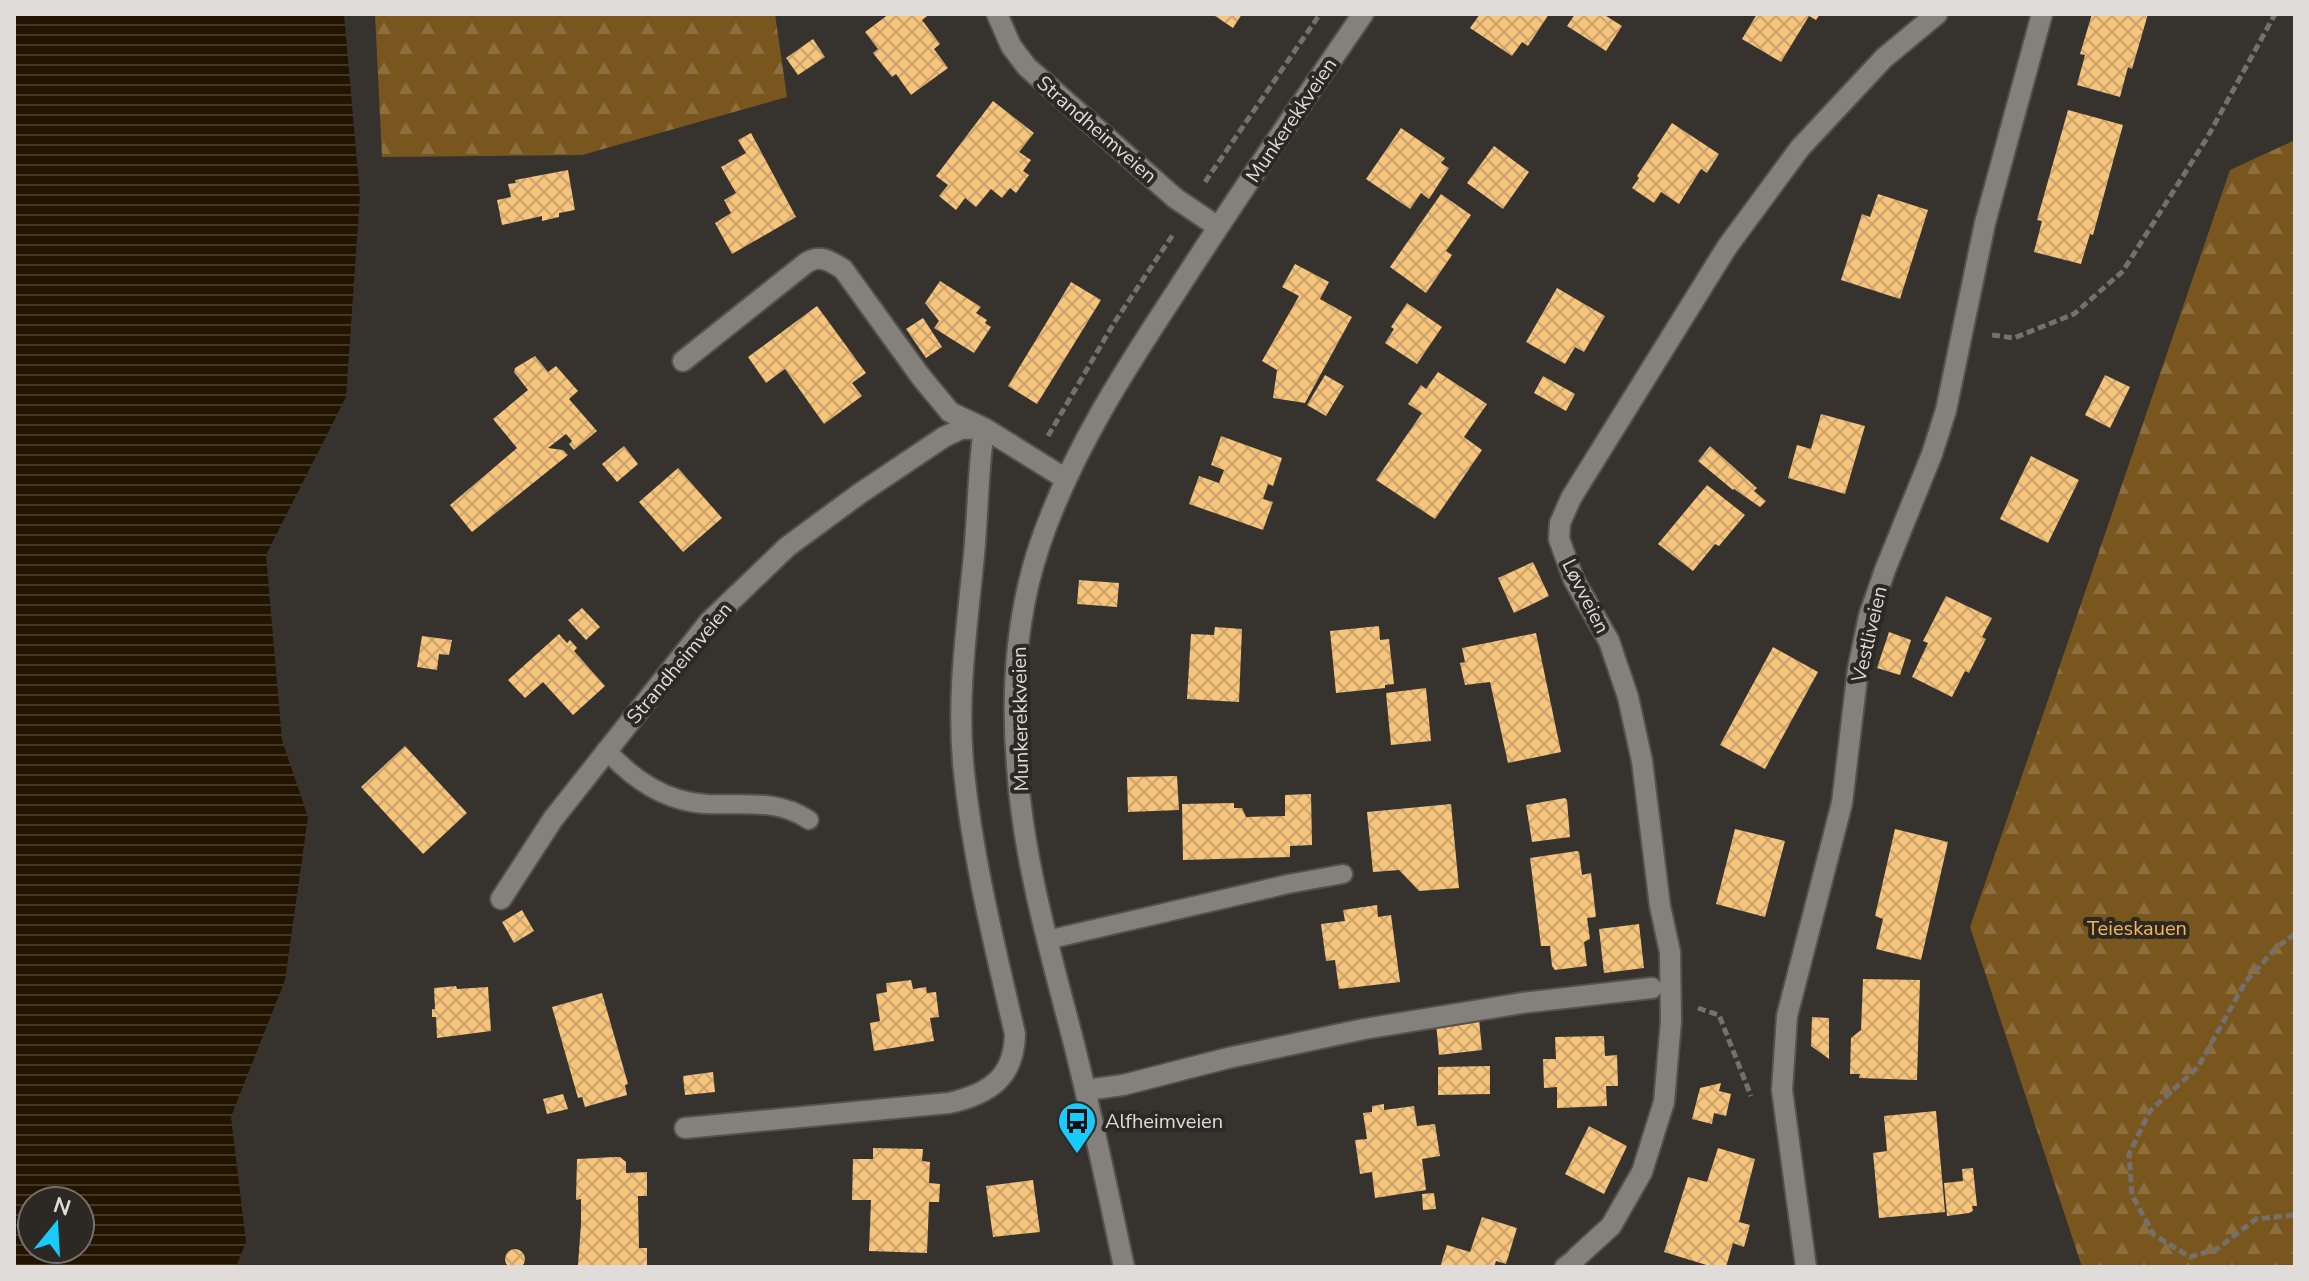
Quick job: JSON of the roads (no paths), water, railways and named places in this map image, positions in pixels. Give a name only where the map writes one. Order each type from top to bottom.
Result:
[{"type":"street","name":"Strandheimveien","points":[[997,14],[1011,46],[1027,67],[1175,198],[1218,227]]},
{"type":"street","name":"Munkerekkveien","points":[[1124,1267],[1086,1090],[1047,940],[1027,844],[1017,766],[1015,667],[1018,636],[1040,544],[1066,479],[1119,380],[1218,227],[1363,14]]},
{"type":"street","name":"Løvveien","points":[[1570,1262],[1611,1226],[1642,1172],[1664,1102],[1671,1021],[1662,988],[1670,952],[1660,906],[1642,761],[1628,697],[1609,641],[1574,580],[1559,539],[1560,523],[1571,498],[1677,324],[1727,247],[1791,160],[1863,79],[1937,14]]},
{"type":"street","name":"Vestliveien","points":[[1806,1267],[1782,1090],[1787,1016],[1842,803],[1858,669],[1869,616],[1946,410],[1985,223],[2042,14]]},
{"type":"street","points":[[683,361],[806,263],[813,258],[825,258],[843,269],[950,412],[984,428],[1066,479]]},
{"type":"street","name":"Strandheimveien","points":[[501,899],[553,819],[709,622],[787,547],[859,494],[944,437],[961,429],[984,428]]},
{"type":"street","points":[[685,1128],[949,1103],[989,1090],[1009,1066],[1015,1049],[1015,1034],[978,871],[963,770],[962,660],[984,428]]},
{"type":"street","points":[[1086,1090],[1123,1085],[1228,1058],[1364,1029],[1522,1003],[1662,988]]},
{"type":"lane","points":[[606,750],[630,775],[682,801],[775,806],[798,812],[809,820]]},
{"type":"lane","points":[[1047,940],[1343,874]]},
{"type":"place","name":"Alfheimveien","points":[[1077,1155]]},
{"type":"park label","name":"Teieskauen","points":[[2137,928]]}]
